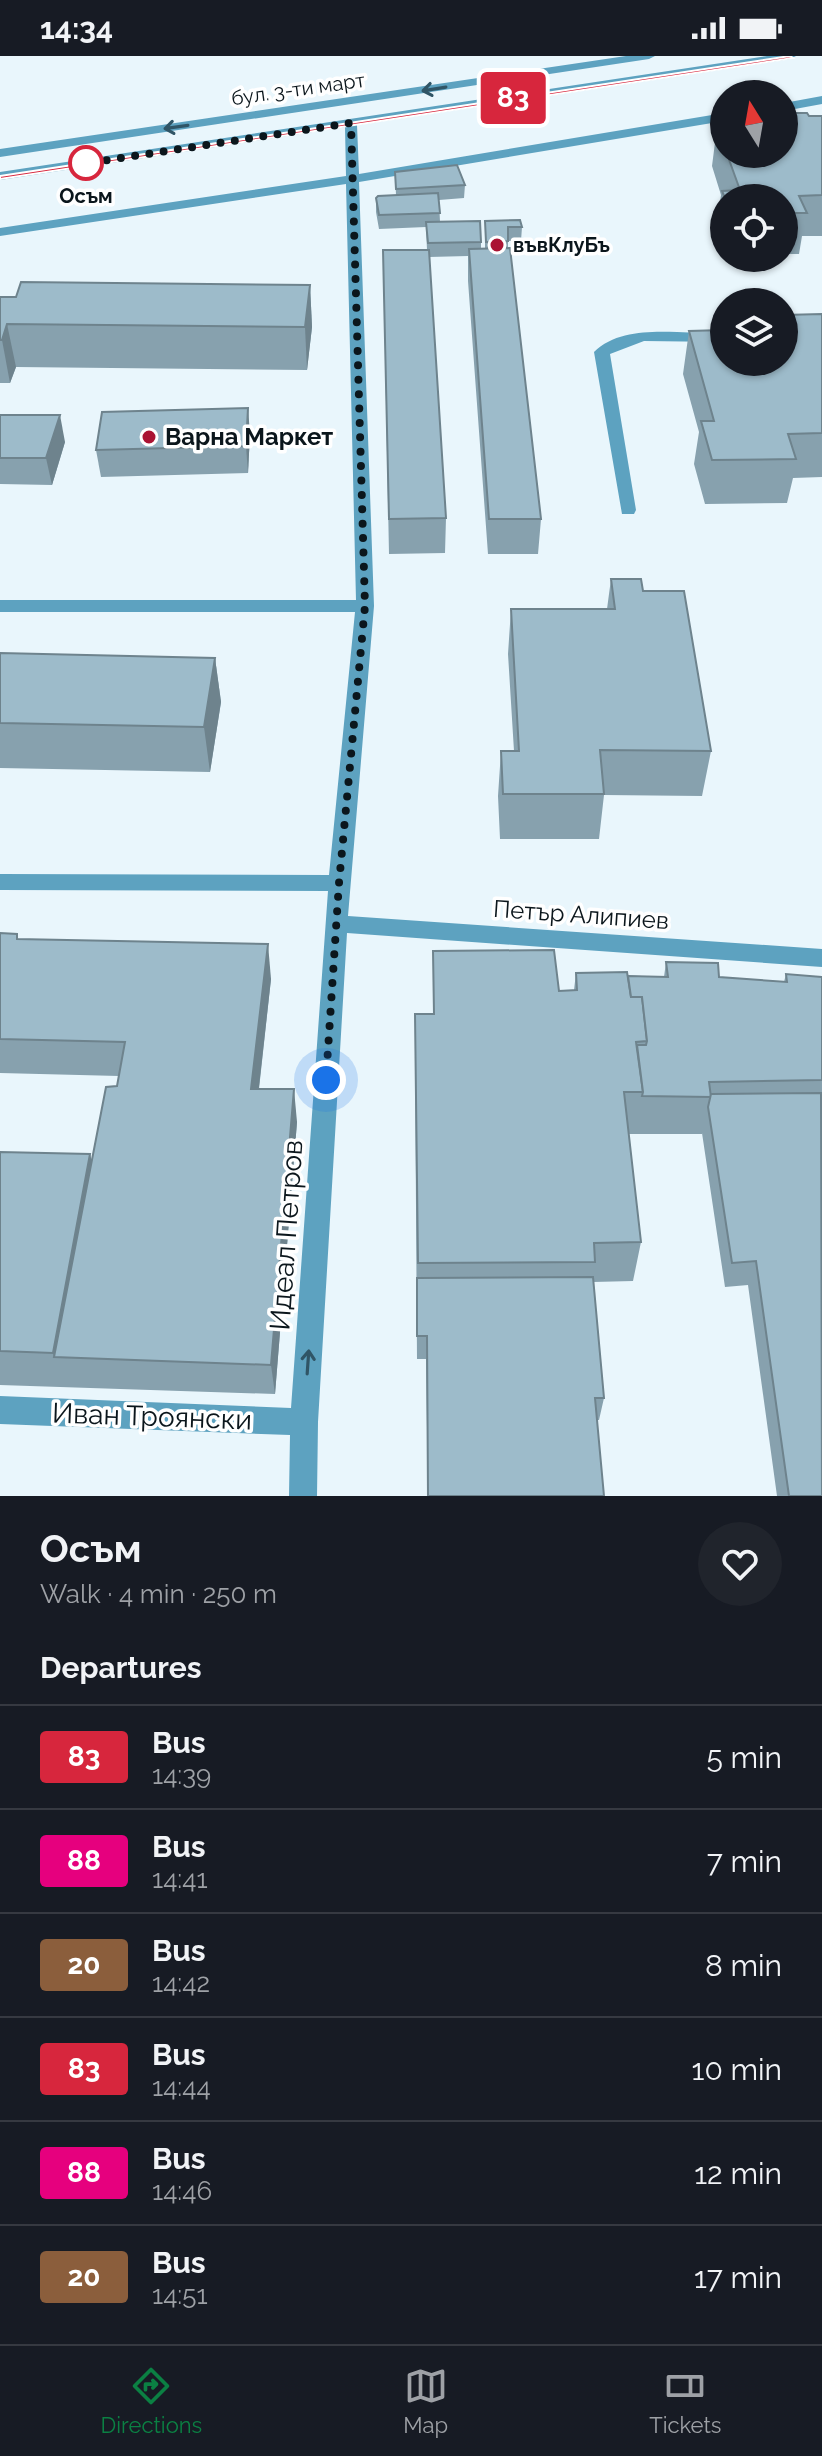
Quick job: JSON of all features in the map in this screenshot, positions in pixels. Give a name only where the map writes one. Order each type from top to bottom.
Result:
[{"type":"street","name":"бул. 3-ти март","points":[[0,153],[649,56]]},
{"type":"street","name":"бул. 3-ти март","points":[[0,176],[790,56]]},
{"type":"street","points":[[798,104],[822,100]]},
{"type":"street","points":[[0,232],[355,179],[710,119]]},
{"type":"street","name":"Идеал Петров","points":[[303,1496],[304,1422],[336,924],[365,606],[351,123]]},
{"type":"street","points":[[628,510],[602,352],[615,342],[639,338],[710,338]]},
{"type":"street","points":[[0,606],[365,606]]},
{"type":"street","points":[[0,882],[339,883]]},
{"type":"street","name":"Петър Алипиев","points":[[336,924],[822,958]]},
{"type":"street","name":"Иван Троянски","points":[[0,1410],[304,1422]]},
{"type":"building","points":[[798,113],[822,116],[822,195],[799,196],[807,213],[798,213],[798,184],[738,184],[732,168],[798,168]]},
{"type":"building","points":[[457,165],[465,185],[396,189],[395,172]]},
{"type":"building","points":[[438,193],[440,213],[379,215],[378,196]]},
{"type":"building","points":[[520,220],[522,227],[508,227],[508,241],[486,242],[485,221]]},
{"type":"building","points":[[480,221],[481,242],[428,243],[426,222]]},
{"type":"building","points":[[510,248],[541,519],[489,519],[469,249]]},
{"type":"building","points":[[383,250],[429,250],[446,518],[389,519]]},
{"type":"building","points":[[21,282],[310,285],[305,327],[7,324],[0,340],[0,297],[16,297]]},
{"type":"building","points":[[822,314],[822,433],[788,434],[796,459],[712,460],[701,421],[714,421],[689,331],[710,330],[710,376],[798,376],[798,315]]},
{"type":"building","points":[[248,408],[246,446],[96,450],[102,412]]},
{"type":"building","points":[[0,415],[60,415],[46,458],[0,458]]},
{"type":"building","points":[[611,579],[641,579],[643,591],[684,591],[711,751],[600,750],[604,794],[503,794],[501,751],[519,751],[511,609],[615,609]]},
{"type":"building","points":[[0,653],[215,658],[204,727],[0,723]]},
{"type":"building","points":[[0,933],[17,934],[17,939],[268,944],[251,1089],[294,1089],[271,1365],[54,1357],[106,1087],[117,1086],[125,1042],[0,1039]]},
{"type":"building","points":[[554,950],[559,991],[577,990],[576,973],[627,972],[631,997],[642,997],[647,1041],[636,1042],[643,1092],[624,1092],[641,1242],[594,1243],[595,1262],[418,1263],[415,1014],[434,1014],[433,951]]},
{"type":"building","points":[[666,962],[718,963],[719,977],[787,982],[786,974],[822,977],[822,1080],[709,1082],[711,1097],[642,1096],[637,1045],[646,1045],[647,1041],[642,997],[631,997],[628,976],[668,977]]},
{"type":"building","points":[[821,1093],[822,1496],[789,1496],[756,1261],[732,1263],[708,1107],[711,1094]]},
{"type":"building","points":[[0,1152],[90,1154],[53,1353],[0,1351]]},
{"type":"building","points":[[593,1277],[604,1398],[595,1398],[604,1496],[428,1496],[427,1336],[417,1336],[417,1278]]},
{"type":"bus line","name":"83","points":[[0,176],[790,56]]},
{"type":"place","name":"Осъм","points":[[86,163]]},
{"type":"place","name":"въвКлуБъ","points":[[497,245]]},
{"type":"place","name":"Варна Маркет","points":[[149,437]]},
{"type":"route","points":[[86,163],[75,165],[351,123],[365,606],[339,883],[326,1080]]}]
